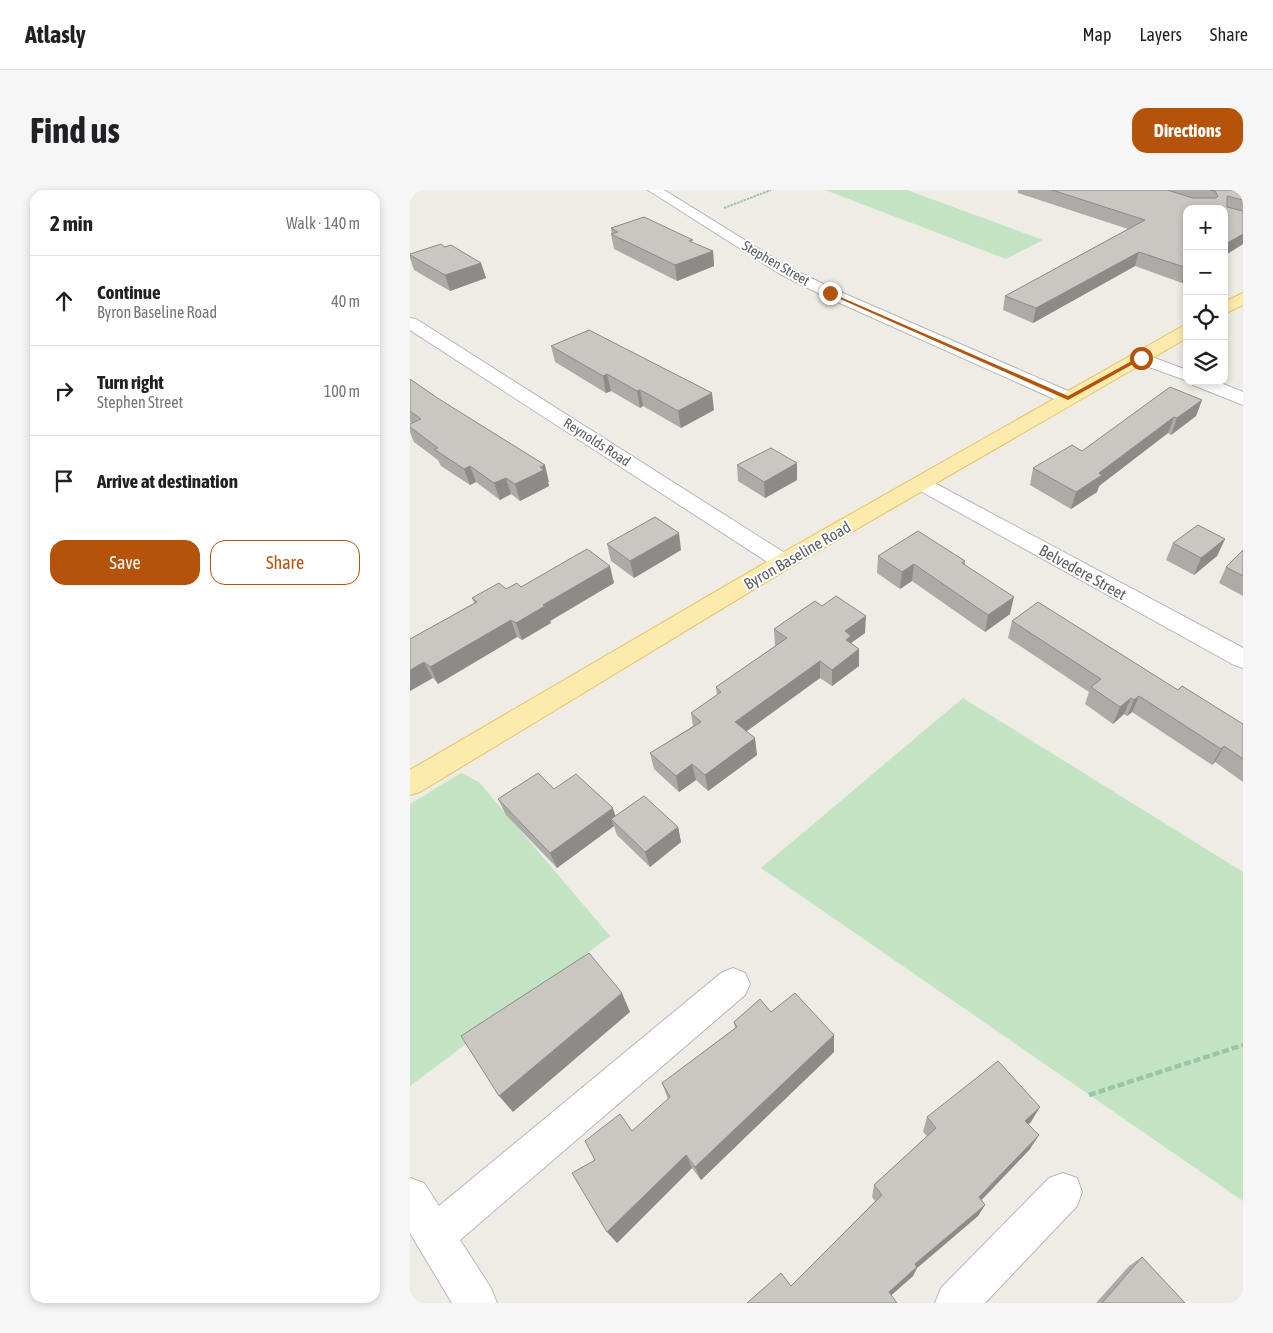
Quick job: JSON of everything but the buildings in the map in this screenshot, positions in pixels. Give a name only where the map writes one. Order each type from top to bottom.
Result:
[{"type":"main road","points":[[1228,307],[1243,298]]},
{"type":"main road","name":"Byron Baseline Road","points":[[410,784],[783,562],[1183,333]]},
{"type":"street","name":"Stephen Street","points":[[655,190],[785,271],[830,293],[1068,398]]},
{"type":"street","name":"Reynolds Road","points":[[410,323],[783,562]]},
{"type":"street","points":[[1141,358],[1183,374]]},
{"type":"street","points":[[1209,385],[1243,399]]},
{"type":"street","name":"Belvedere Street","points":[[922,484],[1243,659]]},
{"type":"street","points":[[476,1303],[419,1217],[733,984]]},
{"type":"street","points":[[956,1303],[1063,1192]]},
{"type":"path","points":[[718,210],[771,190]]},
{"type":"path","points":[[1089,1094],[1243,1045]]},
{"type":"green space","points":[[825,190],[907,190],[1043,240],[1006,259]]},
{"type":"green space","points":[[963,698],[1243,872],[1243,1201],[761,868]]},
{"type":"green space","points":[[461,773],[479,782],[610,936],[410,1086],[410,804]]},
{"type":"route","points":[[830,293],[1068,398],[1141,358]]}]
